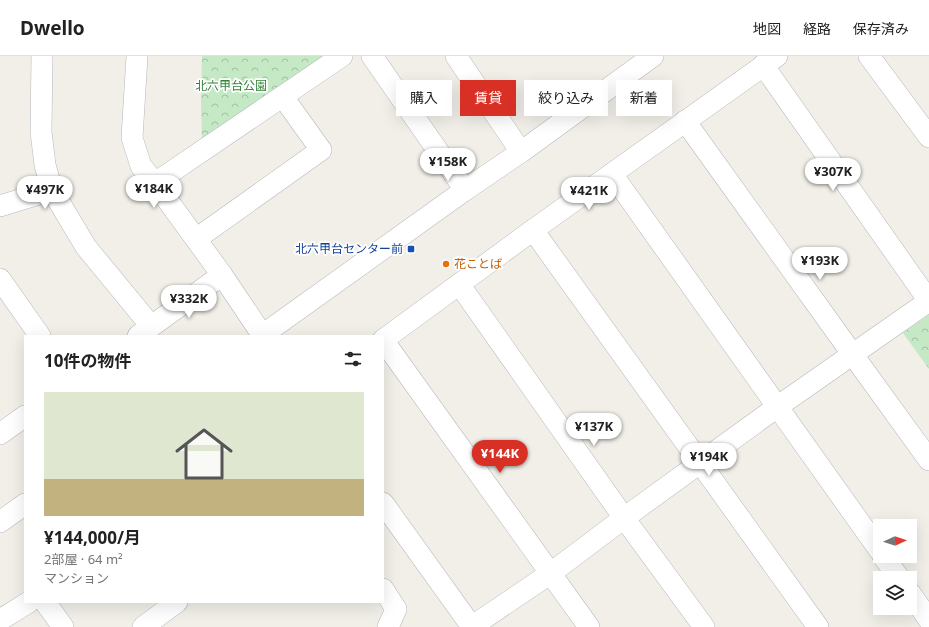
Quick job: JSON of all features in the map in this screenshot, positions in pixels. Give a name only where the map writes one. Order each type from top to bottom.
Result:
[{"type":"street","points":[[42,56],[41,132],[45,165],[52,190],[86,247],[144,331],[222,275]]},
{"type":"street","points":[[137,56],[132,138],[141,166],[222,275],[261,335]]},
{"type":"street","points":[[155,184],[342,56]]},
{"type":"street","points":[[372,56],[465,190]]},
{"type":"street","points":[[456,56],[522,152]]},
{"type":"street","points":[[263,335],[465,190],[522,152],[653,56]]},
{"type":"street","points":[[869,56],[929,137]]},
{"type":"street","points":[[384,339],[533,230],[770,61],[929,301],[777,407],[700,462],[551,573],[472,627],[384,504]]},
{"type":"street","points":[[196,239],[321,150],[283,97]]},
{"type":"street","points":[[685,121],[929,460]]},
{"type":"street","points":[[612,174],[873,541]]},
{"type":"street","points":[[0,206],[52,190]]},
{"type":"street","points":[[533,230],[818,627]]},
{"type":"street","points":[[0,279],[39,335]]},
{"type":"street","points":[[459,284],[624,518],[704,627]]},
{"type":"street","points":[[384,341],[589,627]]},
{"type":"street","points":[[0,433],[24,417]]},
{"type":"street","points":[[0,522],[24,505]]},
{"type":"street","points":[[384,591],[396,609],[388,627]]},
{"type":"street","points":[[0,620],[27,603]]},
{"type":"street","points":[[46,603],[62,627]]},
{"type":"street","points":[[143,627],[176,603]]},
{"type":"street","points":[[917,603],[929,620]]},
{"type":"green space","name":"北六甲台公園","points":[[202,56],[328,56],[202,142]]},
{"type":"green space","points":[[929,315],[929,369],[903,333]]},
{"type":"place","name":"北六甲台センター前","points":[[411,249]]},
{"type":"place","name":"花ことば","points":[[446,264]]}]
